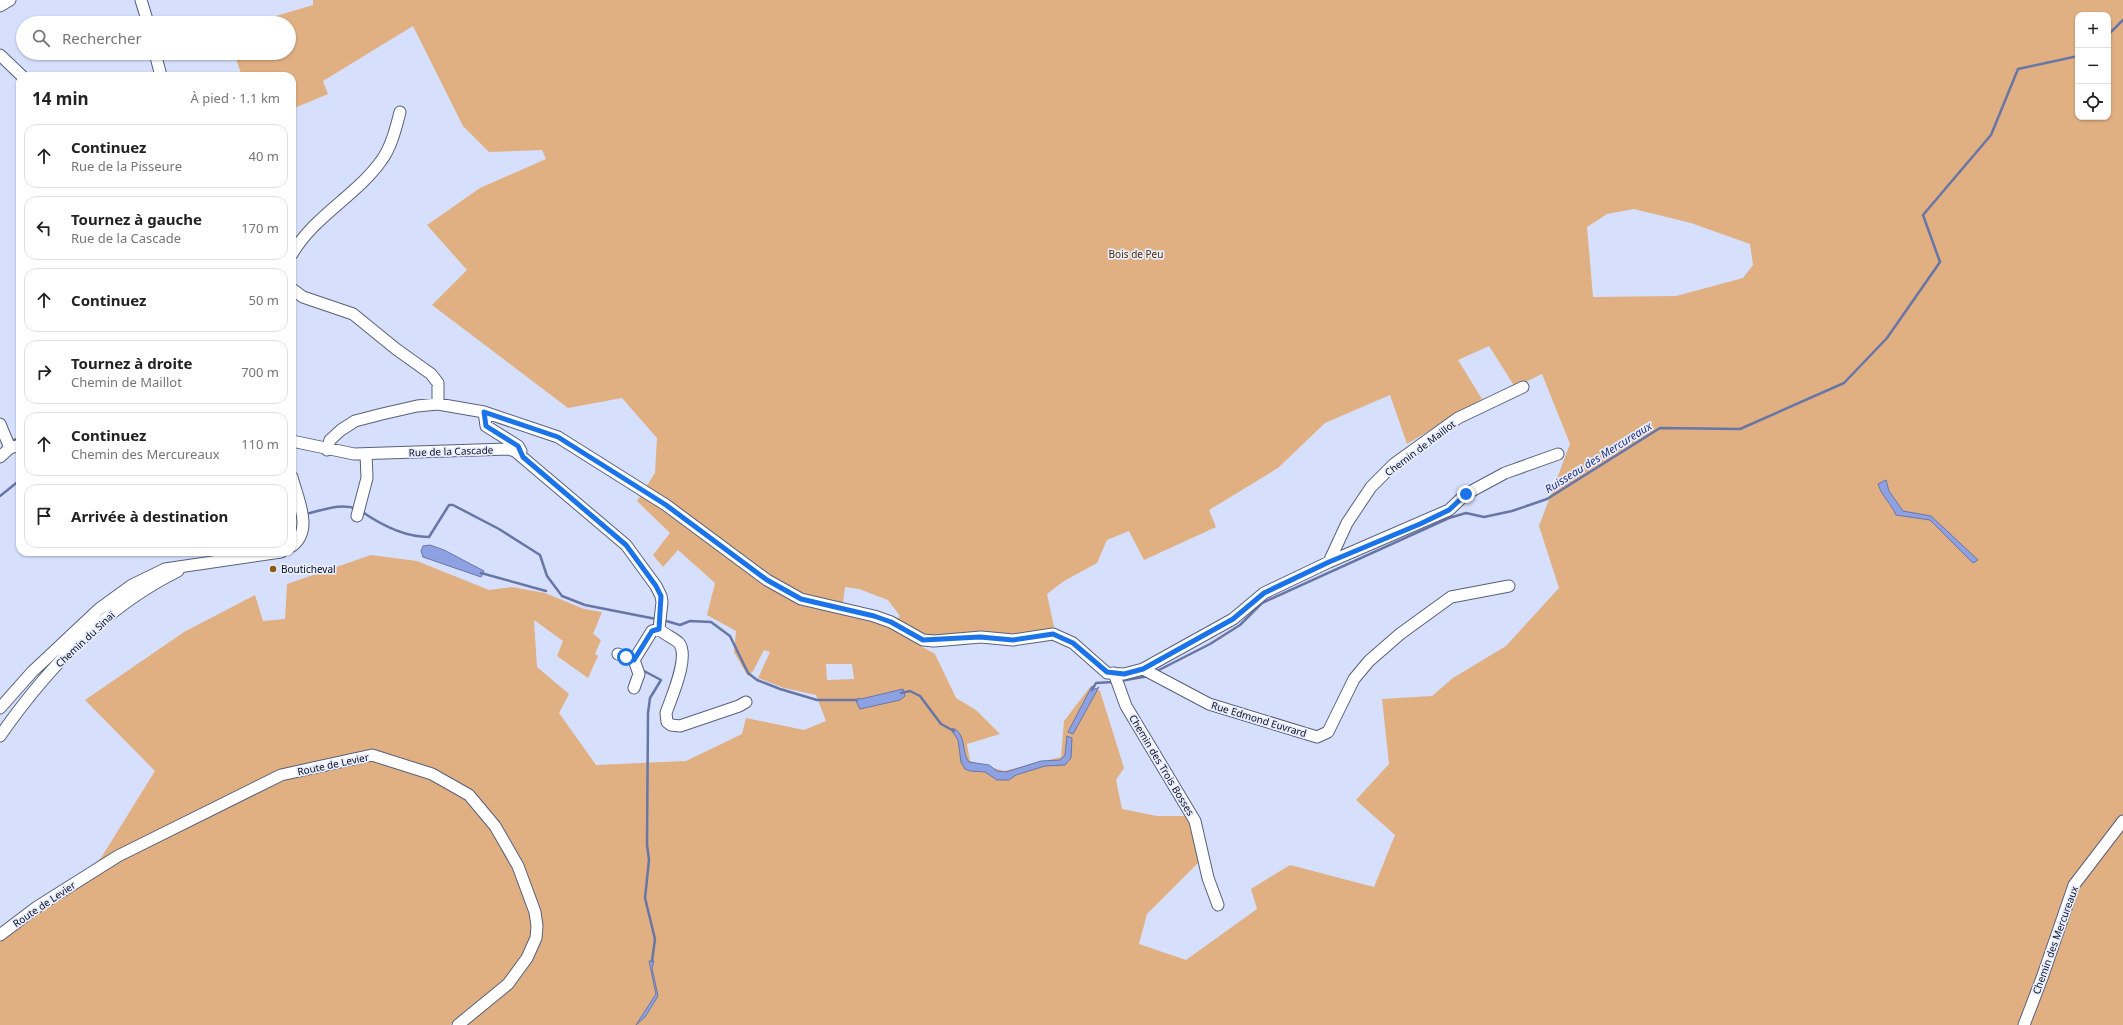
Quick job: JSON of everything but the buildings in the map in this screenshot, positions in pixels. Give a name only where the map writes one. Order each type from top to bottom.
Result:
[{"type":"street","points":[[0,6],[10,0]]},
{"type":"street","points":[[142,0],[146,16]]},
{"type":"street","points":[[0,55],[18,72]]},
{"type":"street","points":[[157,60],[160,72]]},
{"type":"street","points":[[296,248],[310,228],[357,187],[382,160],[394,133],[400,112]]},
{"type":"street","points":[[296,292],[303,297],[353,314],[396,349],[431,374],[438,383],[438,404]]},
{"type":"street","name":"Chemin de Maillot","points":[[1329,562],[1347,523],[1367,493],[1394,464],[1458,418],[1523,387]]},
{"type":"street","points":[[327,450],[330,440],[341,430],[355,421],[417,406],[438,404],[484,412],[558,437],[666,505],[767,580],[801,599],[874,616],[891,622],[923,640],[980,637],[1013,640],[1053,634],[1073,643],[1115,679],[1124,674],[1148,673],[1233,619],[1264,593],[1329,562],[1449,510],[1466,494],[1505,473],[1558,454]]},
{"type":"street","points":[[484,412],[486,426],[518,446],[523,457]]},
{"type":"street","points":[[0,424],[12,445],[0,457]]},
{"type":"street","name":"Rue de la Cascade","points":[[296,442],[327,450],[354,454],[508,449],[523,457],[626,545],[656,586],[662,602],[660,623]]},
{"type":"street","points":[[358,511],[367,478],[366,454]]},
{"type":"street","points":[[296,492],[303,520],[300,538],[296,542]]},
{"type":"street","points":[[0,708],[32,672],[99,609],[132,585],[165,569],[256,556]]},
{"type":"street","name":"Chemin du Sinaï","points":[[0,736],[26,698],[58,664],[95,629],[127,601],[166,577],[191,565]]},
{"type":"street","name":"Rue Edmond Euvrard","points":[[1148,673],[1209,704],[1317,737],[1328,732],[1354,679],[1369,661],[1400,634],[1451,597],[1509,586]]},
{"type":"street","points":[[634,660],[652,631],[660,623],[665,635],[678,642],[682,647],[683,661],[666,713],[667,722],[671,725],[680,726],[739,706],[746,702]]},
{"type":"street","points":[[618,654],[634,660],[639,674],[634,688]]},
{"type":"street","name":"Chemin des Trois Bosses","points":[[1115,679],[1126,706],[1196,821],[1208,878],[1218,905]]},
{"type":"street","name":"Route de Levier","points":[[0,935],[36,907],[118,856],[281,775],[372,755],[432,774],[469,795],[495,826],[518,866],[535,912],[537,926],[536,938],[527,958],[508,984],[458,1025]]},
{"type":"street","name":"Chemin des Mercureaux","points":[[2024,1025],[2074,885],[2123,821]]},
{"type":"green space","name":"Bois de Peu","points":[[313,0],[2123,0],[2123,1025],[465,1025],[512,988],[540,911],[472,792],[373,750],[279,771],[81,874],[101,858],[155,771],[85,700],[184,632],[255,595],[263,621],[285,619],[287,584],[371,555],[417,561],[489,590],[512,587],[545,593],[584,609],[602,612],[593,634],[601,640],[595,654],[598,656],[588,678],[557,656],[563,641],[534,620],[537,667],[569,694],[559,713],[596,765],[686,761],[742,734],[746,718],[804,730],[826,721],[816,695],[784,688],[758,678],[770,652],[764,650],[753,671],[748,676],[734,652],[736,631],[707,615],[715,583],[678,550],[663,567],[653,555],[670,533],[637,501],[655,473],[657,438],[622,398],[568,408],[432,305],[467,270],[427,225],[480,188],[546,159],[542,150],[489,152],[463,126],[413,26],[323,81],[328,94],[296,107],[296,72],[241,72],[236,60],[296,60],[296,16],[276,16],[313,5]],"holes":[[[1634,209],[1691,223],[1750,244],[1753,265],[1743,278],[1676,296],[1593,297],[1587,227],[1607,214]],[[1489,346],[1515,387],[1542,374],[1570,444],[1539,526],[1559,588],[1506,646],[1453,678],[1432,696],[1382,699],[1389,764],[1356,800],[1395,835],[1374,887],[1290,865],[1251,889],[1257,909],[1186,960],[1139,944],[1147,914],[1201,860],[1188,816],[1157,816],[1122,809],[1116,780],[1124,768],[1100,691],[1090,687],[1064,721],[1061,757],[1004,771],[970,761],[967,744],[1000,734],[976,710],[956,698],[935,654],[912,641],[893,626],[842,611],[845,587],[859,589],[888,600],[900,616],[896,621],[928,636],[1055,632],[1047,594],[1064,581],[1097,563],[1107,540],[1129,531],[1144,560],[1216,527],[1209,510],[1278,468],[1325,423],[1390,395],[1407,444],[1482,399],[1458,360]],[[826,664],[852,664],[854,679],[827,680]],[[903,689],[859,705],[856,701],[857,698],[861,699]]]},
{"type":"green space","points":[[372,761],[420,776],[442,786],[464,799],[474,808],[485,822],[507,858],[530,912],[532,929],[525,951],[516,965],[499,984],[450,1025],[0,1025],[0,942],[40,911],[121,860],[283,780]]},
{"type":"water","points":[[1886,480],[1889,491],[1903,511],[1931,516],[1978,560],[1973,563],[1930,520],[1896,515],[1878,484]]},
{"type":"water","points":[[430,545],[444,550],[484,571],[481,577],[423,557],[421,551],[423,546]]},
{"type":"water","points":[[1092,686],[1096,689],[1099,687],[1073,734],[1068,732]]},
{"type":"water","points":[[903,689],[905,696],[900,700],[860,709],[856,701],[858,698],[861,699]]},
{"type":"water","points":[[953,728],[962,739],[965,753],[969,762],[989,765],[997,771],[1006,772],[1041,761],[1060,760],[1065,755],[1067,736],[1072,738],[1071,758],[1065,765],[1045,766],[1016,775],[1009,780],[997,780],[985,772],[970,771],[965,769],[961,762],[958,740],[952,731]]},
{"type":"water","points":[[649,961],[654,961],[652,968],[658,996],[645,1017],[636,1025],[656,994]]},
{"type":"waterway","name":"Ruisseau des Mercureaux","points":[[2111,32],[2123,20]]},
{"type":"waterway","name":"Ruisseau des Mercureaux","points":[[1157,671],[1210,644],[1240,625],[1262,603],[1449,518],[1466,513],[1484,517],[1512,511],[1547,499],[1660,428],[1740,429],[1844,383],[1887,338],[1940,262],[1923,215],[1991,135],[2018,69],[2075,57]]},
{"type":"waterway","name":"Ruisseau des Mercureaux","points":[[11,441],[16,439]]},
{"type":"waterway","name":"Ruisseau des Mercureaux","points":[[0,496],[16,483]]},
{"type":"waterway","name":"Ruisseau des Mercureaux","points":[[361,511],[393,529],[411,535],[429,537],[449,505],[453,505],[499,529],[540,555],[547,576],[562,596],[585,605],[656,619]]},
{"type":"waterway","name":"Ruisseau des Mercureaux","points":[[305,514],[344,506],[357,509]]},
{"type":"waterway","name":"Ruisseau des Mercureaux","points":[[296,516],[300,515]]},
{"type":"waterway","points":[[481,573],[546,591]]},
{"type":"waterway","name":"Ruisseau des Mercureaux","points":[[663,620],[680,625],[690,621],[711,622],[730,636],[748,673],[757,680],[780,689],[817,700],[857,700]]},
{"type":"waterway","points":[[644,671],[661,680],[650,698],[648,713],[647,845],[649,860],[645,898],[655,939],[652,961]]},
{"type":"waterway","name":"Ruisseau des Mercureaux","points":[[1120,681],[1149,676]]},
{"type":"waterway","name":"Ruisseau des Mercureaux","points":[[1092,690],[1096,683],[1113,682]]},
{"type":"waterway","name":"Ruisseau des Mercureaux","points":[[901,693],[910,691],[920,696],[941,724],[954,731]]},
{"type":"place","name":"Bouticheval","points":[[273,569]]},
{"type":"route","points":[[626,657],[634,660],[652,631],[659,629],[662,602],[656,586],[626,545],[540,473],[523,457],[518,446],[490,430],[486,426],[484,412],[558,437],[666,505],[767,580],[801,599],[874,616],[891,622],[913,636],[923,640],[934,641],[980,637],[1013,640],[1053,634],[1067,639],[1081,648],[1095,663],[1107,672],[1124,674],[1143,669],[1233,619],[1264,593],[1329,562],[1420,524],[1449,510],[1466,494]]}]
